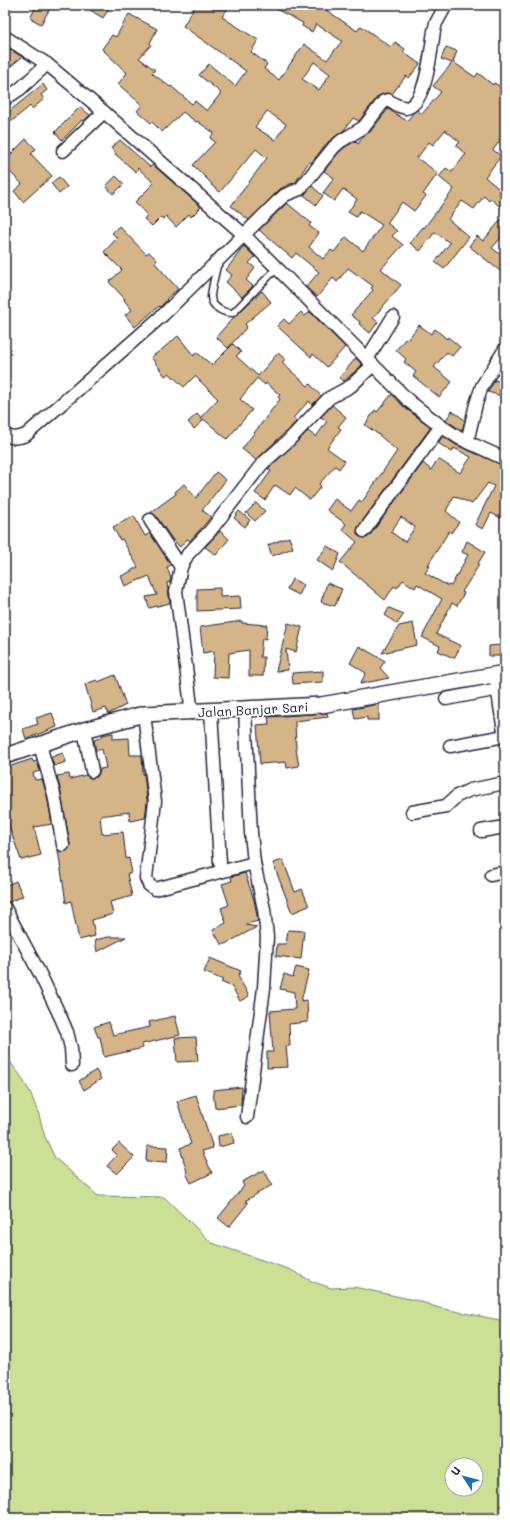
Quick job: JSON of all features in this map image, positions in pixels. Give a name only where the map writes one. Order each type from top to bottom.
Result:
[{"type":"street","points":[[5,435],[19,438],[26,435],[164,314],[276,202],[285,195],[300,188],[334,147],[364,127],[384,101],[388,100],[396,106],[406,108],[413,105],[425,85],[436,23],[446,5]]},
{"type":"street","points":[[5,37],[46,64],[132,135],[243,234],[410,402],[441,426],[467,442],[505,459]]},
{"type":"street","points":[[5,99],[20,89],[46,64]]},
{"type":"street","points":[[63,151],[104,112]]},
{"type":"street","points":[[192,713],[176,591],[181,567],[188,554],[210,531],[262,464],[329,398],[351,386],[370,362],[393,317]]},
{"type":"street","points":[[467,442],[482,386],[505,349]]},
{"type":"street","points":[[364,531],[441,426]]},
{"type":"street","points":[[150,520],[181,567]]},
{"type":"street","points":[[446,699],[501,681],[505,737],[450,746]]},
{"type":"street","name":"Jalan Banjar Sari","points":[[5,756],[84,730],[144,714],[192,713],[321,705],[501,681]]},
{"type":"street","points":[[245,709],[251,833],[254,863],[264,909],[267,937],[264,988],[247,1117]]},
{"type":"street","points":[[211,711],[220,863]]},
{"type":"street","points":[[144,714],[155,801],[146,878],[149,885],[155,889],[254,863]]},
{"type":"street","points":[[84,730],[92,771]]},
{"type":"street","points":[[40,745],[54,794],[63,845]]},
{"type":"street","points":[[412,812],[446,806],[457,796],[470,790],[505,783]]},
{"type":"street","points":[[481,831],[505,827]]},
{"type":"street","points":[[491,874],[505,872]]},
{"type":"street","points":[[5,908],[40,974],[67,1032],[72,1065]]},
{"type":"lane","points":[[219,259],[211,298],[215,306],[225,313],[233,313],[277,268]]},
{"type":"green space","points":[[5,1055],[20,1075],[31,1094],[45,1137],[55,1158],[98,1196],[164,1197],[212,1243],[291,1270],[311,1281],[331,1288],[354,1287],[419,1301],[439,1308],[505,1321],[505,1518],[5,1518]]},
{"type":"building","points":[[37,5],[52,5],[41,24],[30,18]]},
{"type":"building","points":[[82,5],[111,5],[103,18]]},
{"type":"building","points":[[196,5],[230,5],[222,17],[258,40],[251,52],[267,64],[264,69],[279,80],[304,44],[327,60],[342,41],[316,24],[312,32],[302,26],[303,23],[268,5],[319,5],[357,31],[361,26],[391,47],[395,42],[405,49],[403,52],[420,64],[409,78],[406,76],[392,94],[386,93],[378,96],[359,121],[353,118],[344,130],[328,142],[311,163],[309,162],[295,183],[280,189],[249,220],[231,206],[267,158],[256,149],[220,192],[211,185],[212,184],[193,165],[215,142],[210,138],[214,133],[183,112],[162,132],[152,122],[151,123],[137,111],[142,105],[118,84],[127,73],[102,49],[112,35],[116,37],[129,14],[157,29],[150,43],[151,45],[139,58],[155,70],[152,73],[170,87],[171,86],[192,104],[195,101],[207,111],[221,93],[199,75],[209,64],[235,86],[246,71],[183,26]],"holes":[[[314,62],[330,74],[319,90],[302,79]],[[267,111],[286,124],[275,140],[255,127]]]},
{"type":"building","points":[[446,47],[457,51],[453,62],[475,77],[478,73],[493,85],[494,83],[505,89],[505,134],[493,150],[501,156],[485,177],[505,194],[505,211],[491,199],[489,201],[484,196],[474,209],[462,201],[448,219],[469,237],[444,269],[435,262],[450,243],[435,232],[420,251],[410,243],[423,227],[424,228],[454,189],[439,177],[446,168],[452,172],[466,154],[456,146],[460,142],[445,130],[433,145],[429,142],[417,158],[438,173],[423,194],[426,196],[414,211],[402,202],[387,223],[397,231],[392,236],[403,245],[381,269],[401,285],[373,318],[378,322],[370,333],[351,315],[373,290],[371,288],[373,286],[348,268],[337,282],[333,278],[317,297],[306,287],[319,272],[296,253],[292,258],[259,230],[287,203],[311,223],[309,226],[319,233],[309,247],[323,259],[331,250],[334,252],[346,237],[363,251],[382,225],[360,211],[356,217],[348,212],[357,199],[343,189],[334,201],[323,193],[334,178],[324,171],[339,152],[345,147],[355,141],[358,144],[364,135],[370,132],[388,109],[407,121],[417,110],[422,114],[441,92],[433,86],[452,63],[441,59]]},
{"type":"building","points":[[8,48],[22,57],[5,71],[5,51]]},
{"type":"building","points":[[43,84],[47,90],[41,95],[44,99],[32,109],[30,106],[12,121],[6,114]]},
{"type":"building","points":[[80,107],[90,115],[84,121],[82,120],[62,140],[55,132]]},
{"type":"building","points":[[26,139],[36,149],[31,154],[52,176],[23,202],[14,191],[22,184],[5,167],[5,160]]},
{"type":"building","points":[[120,140],[150,167],[153,165],[201,207],[191,217],[189,214],[176,227],[166,216],[163,219],[161,217],[152,226],[144,219],[147,215],[135,202],[154,183],[138,168],[136,172],[115,154],[111,148]]},
{"type":"building","points":[[116,176],[124,184],[113,194],[106,186]]},
{"type":"building","points":[[59,177],[67,187],[59,194],[51,183]]},
{"type":"building","points":[[312,186],[323,196],[316,205],[304,195]]},
{"type":"building","points":[[505,215],[505,233],[492,248],[505,258],[505,275],[469,246],[477,236],[483,241]]},
{"type":"building","points":[[119,226],[146,254],[149,252],[157,260],[155,263],[178,289],[166,299],[167,300],[160,307],[159,306],[135,327],[125,315],[132,310],[124,300],[125,299],[109,282],[122,270],[104,252],[117,238],[112,233]]},
{"type":"building","points":[[244,246],[255,257],[249,263],[255,268],[246,280],[253,286],[242,297],[226,282],[232,275],[226,270]]},
{"type":"building","points":[[262,291],[271,302],[245,324],[247,327],[228,348],[216,337],[234,317]]},
{"type":"building","points":[[301,312],[305,316],[310,312],[345,347],[327,367],[313,354],[311,357],[277,326],[284,319],[289,324]]},
{"type":"building","points":[[419,325],[431,334],[435,329],[460,347],[452,356],[447,352],[434,367],[452,382],[439,397],[413,376],[416,372],[404,362],[406,359],[396,350],[406,338],[408,339]]},
{"type":"building","points":[[178,336],[194,356],[196,352],[212,365],[233,344],[241,352],[236,356],[258,376],[278,353],[285,359],[282,363],[308,386],[310,384],[321,396],[312,405],[309,401],[293,418],[297,421],[256,460],[242,449],[280,399],[278,397],[280,395],[266,383],[265,385],[257,378],[240,399],[252,410],[227,439],[201,417],[218,399],[195,376],[184,387],[169,373],[165,376],[151,357]]},
{"type":"building","points":[[356,358],[362,365],[344,381],[339,378]]},
{"type":"building","points":[[495,380],[505,383],[505,397],[488,392]]},
{"type":"building","points":[[392,394],[405,408],[431,427],[358,527],[357,534],[360,537],[367,538],[370,535],[423,463],[431,470],[438,459],[460,473],[471,457],[454,448],[452,452],[438,443],[443,436],[456,445],[505,466],[505,520],[491,513],[483,529],[475,525],[494,486],[488,483],[472,504],[454,496],[446,511],[459,522],[451,533],[449,531],[428,565],[430,566],[425,573],[448,586],[451,586],[468,555],[462,552],[467,541],[485,552],[477,565],[479,565],[462,592],[464,593],[457,606],[452,603],[436,634],[461,646],[454,658],[438,651],[440,646],[422,637],[442,599],[417,584],[415,588],[403,580],[397,588],[394,586],[385,600],[340,562],[357,542],[342,529],[346,524],[327,510],[335,499],[351,511],[359,500],[362,502],[397,451],[378,434],[365,425],[375,410],[377,412]],"holes":[[[401,517],[415,527],[405,542],[391,532]]]},
{"type":"building","points":[[332,405],[346,417],[338,427],[341,429],[327,448],[345,461],[339,469],[335,466],[319,484],[321,486],[310,500],[295,488],[290,495],[275,485],[265,500],[255,493],[271,471],[268,469],[308,431],[316,437],[327,421],[321,417]]},
{"type":"building","points":[[452,411],[465,420],[462,431],[446,420]]},
{"type":"building","points":[[197,414],[203,421],[194,429],[188,422]]},
{"type":"building","points":[[216,472],[226,480],[202,510],[211,517],[190,541],[187,539],[180,547],[172,539],[156,516],[151,512],[176,494],[175,492],[184,484],[196,498]]},
{"type":"building","points":[[256,503],[265,511],[255,521],[246,513]]},
{"type":"building","points":[[239,511],[250,520],[245,527],[234,518]]},
{"type":"building","points":[[134,516],[145,536],[150,533],[171,565],[167,567],[171,578],[170,582],[167,583],[170,603],[149,608],[146,597],[157,595],[149,576],[125,586],[121,576],[138,567],[122,539],[120,540],[113,527]]},
{"type":"building","points":[[220,531],[229,539],[216,555],[205,547]]},
{"type":"building","points":[[289,537],[293,548],[272,556],[268,545]]},
{"type":"building","points":[[327,546],[340,554],[333,571],[317,560]]},
{"type":"building","points":[[292,579],[304,585],[299,595],[287,589]]},
{"type":"building","points":[[327,583],[342,589],[335,606],[321,602]]},
{"type":"building","points":[[220,588],[220,597],[240,596],[241,609],[197,611],[197,589]]},
{"type":"building","points":[[389,608],[404,614],[397,624],[385,615]]},
{"type":"building","points":[[242,621],[242,623],[267,625],[266,639],[262,638],[260,657],[264,657],[263,676],[249,676],[249,650],[229,653],[228,678],[213,677],[214,651],[203,653],[200,627]]},
{"type":"building","points":[[288,623],[302,627],[296,652],[286,649],[288,670],[276,671]]},
{"type":"building","points":[[413,623],[417,645],[382,653],[399,626]]},
{"type":"building","points":[[501,645],[500,656],[489,656],[489,646]]},
{"type":"building","points":[[359,646],[385,661],[380,668],[389,678],[360,684],[366,673],[350,663]]},
{"type":"building","points":[[323,671],[323,682],[293,684],[292,673]]},
{"type":"building","points":[[115,675],[126,705],[108,714],[106,708],[93,712],[85,684],[97,680],[98,682]]},
{"type":"building","points":[[379,704],[379,720],[367,720],[367,717],[355,719],[353,709]]},
{"type":"building","points":[[52,713],[57,727],[26,739],[23,729],[38,724],[36,718]]},
{"type":"building","points":[[327,713],[328,717],[295,721],[296,749],[299,766],[287,768],[286,762],[260,764],[257,725],[269,724],[268,717]]},
{"type":"building","points":[[113,733],[113,739],[129,738],[130,755],[142,755],[147,801],[145,818],[130,821],[129,812],[100,816],[102,834],[123,832],[126,859],[129,858],[132,873],[127,874],[132,896],[110,902],[113,914],[92,920],[95,936],[79,940],[71,901],[66,903],[58,850],[61,852],[67,851],[70,844],[57,776],[69,774],[70,779],[86,775],[90,778],[97,777],[100,769],[106,768],[102,749],[96,751],[94,740],[102,737],[102,735]]},
{"type":"building","points":[[63,753],[66,762],[54,766],[51,757]]},
{"type":"building","points":[[32,759],[33,762],[37,761],[40,771],[33,773],[35,780],[42,779],[52,824],[34,827],[41,855],[21,860],[6,818],[8,818],[5,806],[5,768]]},
{"type":"building","points":[[283,860],[295,892],[302,889],[309,906],[292,913],[273,863]]},
{"type":"building","points":[[245,873],[254,900],[258,921],[246,925],[257,927],[225,944],[221,944],[213,930],[226,923],[221,908],[229,905],[222,884],[232,881],[231,877]]},
{"type":"building","points":[[16,881],[23,896],[9,902],[5,901],[5,886]]},
{"type":"building","points":[[288,930],[304,931],[301,959],[276,956],[277,944],[286,944]]},
{"type":"building","points":[[108,937],[126,937],[97,952],[95,940]]},
{"type":"building","points":[[210,958],[241,971],[238,976],[249,996],[240,1001],[232,987],[221,982],[223,980],[204,972]]},
{"type":"building","points":[[296,967],[309,970],[301,1001],[307,1000],[308,1022],[289,1024],[290,1046],[286,1046],[288,1067],[267,1068],[267,1052],[273,1052],[270,1011],[295,1009],[294,992],[280,989],[284,974],[293,977]]},
{"type":"building","points":[[175,1016],[180,1035],[142,1044],[143,1048],[104,1057],[100,1037],[98,1037],[94,1027],[109,1022],[113,1035],[150,1027],[149,1022]]},
{"type":"building","points":[[196,1037],[198,1061],[177,1062],[175,1038]]},
{"type":"building","points":[[96,1070],[101,1079],[84,1090],[79,1081]]},
{"type":"building","points":[[242,1087],[241,1105],[215,1108],[213,1090]]},
{"type":"building","points":[[196,1095],[213,1148],[202,1151],[212,1173],[191,1183],[186,1173],[187,1172],[180,1148],[191,1144],[177,1101]]},
{"type":"building","points":[[232,1133],[234,1143],[219,1147],[218,1136]]},
{"type":"building","points":[[119,1143],[134,1157],[117,1174],[107,1166],[117,1155],[112,1150]]},
{"type":"building","points":[[147,1146],[168,1147],[167,1162],[146,1161]]},
{"type":"building","points":[[264,1170],[272,1185],[245,1201],[248,1203],[229,1227],[218,1218],[244,1186],[242,1182]]}]
